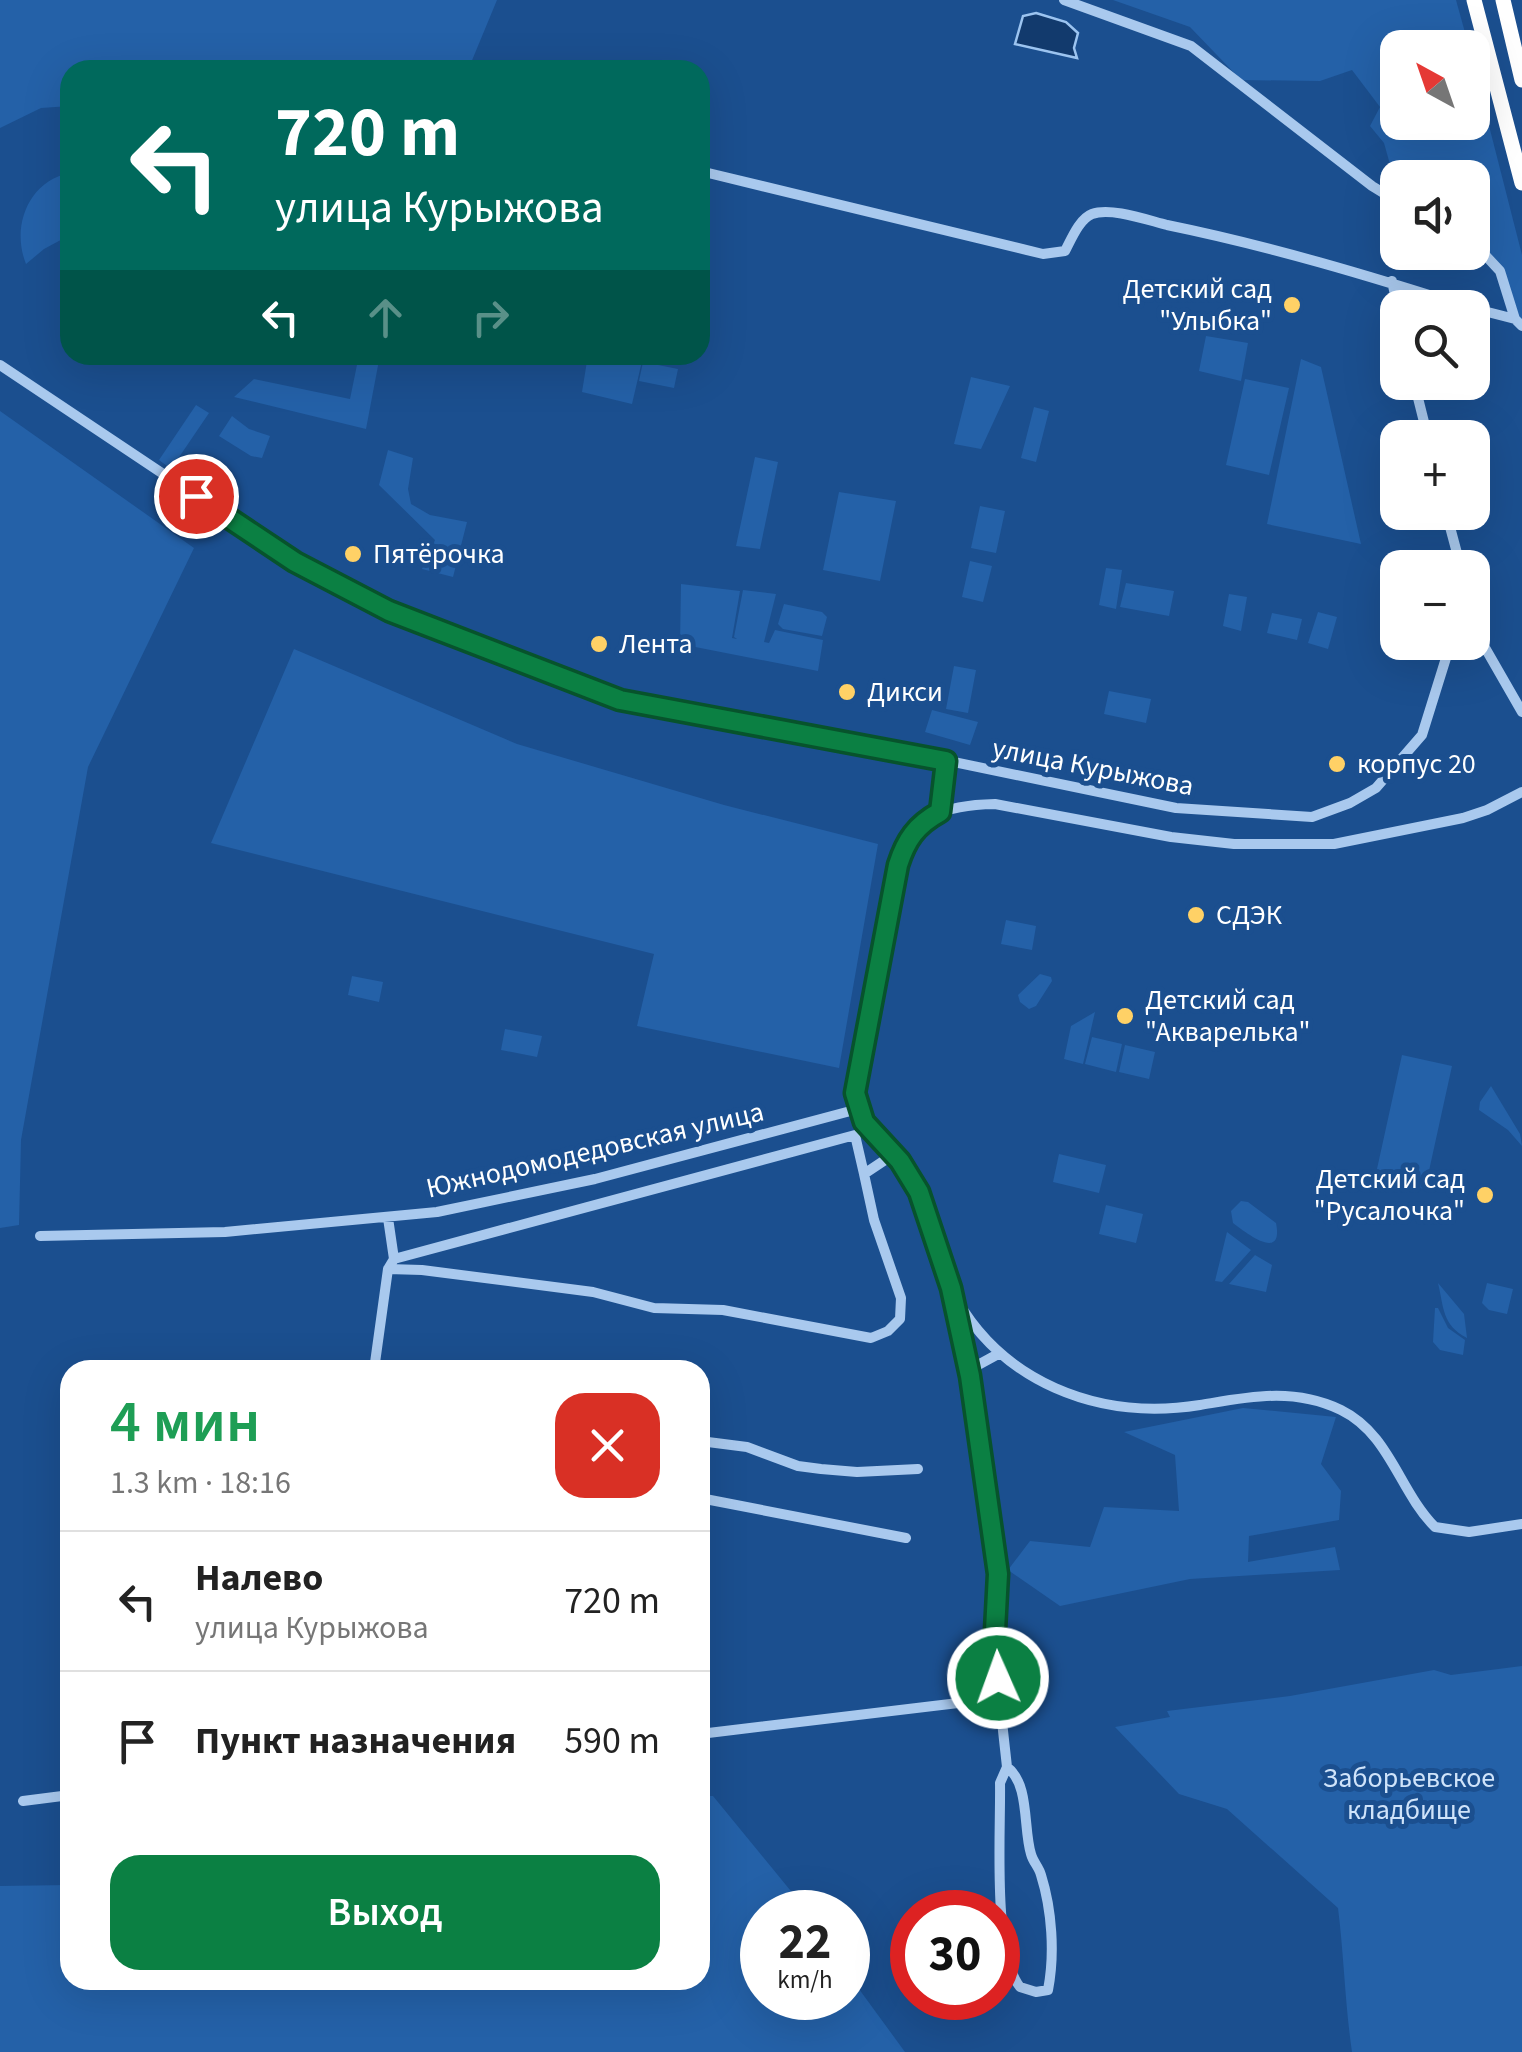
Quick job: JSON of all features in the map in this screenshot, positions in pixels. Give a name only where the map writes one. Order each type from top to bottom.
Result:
[{"type":"highway","points":[[1474,0],[1522,183]]},
{"type":"highway","points":[[1503,0],[1522,80]]},
{"type":"street","points":[[1064,0],[1191,46],[1380,191]]},
{"type":"street","points":[[710,173],[1043,254],[1065,251],[1084,220],[1094,213],[1108,214],[1220,236],[1418,290]]},
{"type":"street","points":[[1490,261],[1500,272],[1519,322]]},
{"type":"street","points":[[1392,281],[1394,290]]},
{"type":"street","points":[[1490,314],[1519,322]]},
{"type":"street","name":"улица Курыжова","points":[[0,365],[295,562],[389,611],[620,700],[1176,808],[1280,818],[1312,817],[1376,788],[1407,754],[1422,735],[1445,660]]},
{"type":"street","points":[[1490,656],[1522,712]]},
{"type":"street","points":[[940,812],[946,761]]},
{"type":"street","points":[[1007,1767],[1018,1780],[1031,1858],[1040,1870],[1048,1906],[1048,1990],[1036,1992],[1020,1987],[1012,1974],[999,1895],[1000,1783],[1007,1767],[994,1649],[998,1574],[970,1376],[951,1288],[919,1192],[894,1154],[864,1122],[855,1093],[898,865],[912,833],[940,812],[995,804],[1171,837],[1234,844],[1334,844],[1463,818],[1522,792]]},
{"type":"street","name":"Южнодомодедовская улица","points":[[40,1236],[225,1232],[437,1212],[554,1189],[858,1109]]},
{"type":"street","points":[[855,1135],[874,1220],[901,1298],[900,1319],[888,1331],[871,1338],[723,1310],[654,1308],[593,1292],[391,1264],[855,1135]]},
{"type":"street","points":[[864,1174],[894,1154]]},
{"type":"street","points":[[376,1360],[391,1264],[388,1218]]},
{"type":"street","points":[[951,1288],[1000,1353],[1053,1390],[1078,1400],[1127,1410],[1195,1406],[1269,1394],[1288,1394],[1326,1404],[1345,1412],[1377,1440],[1435,1526],[1469,1532],[1522,1524]]},
{"type":"street","points":[[970,1376],[978,1366],[1000,1353]]},
{"type":"street","points":[[710,1442],[747,1447],[798,1466],[821,1469],[918,1469]]},
{"type":"street","points":[[710,1500],[906,1538]]},
{"type":"street","points":[[710,1733],[1000,1698]]},
{"type":"street","points":[[23,1801],[60,1796]]},
{"type":"green space","points":[[0,0],[497,0],[472,60],[60,60],[60,107],[41,108],[0,128]]},
{"type":"green space","points":[[1113,0],[1456,0],[1464,30],[1380,30],[1380,107],[1352,70],[1320,81],[1241,80],[1190,27]]},
{"type":"green space","points":[[1380,107],[1380,138],[1370,126]]},
{"type":"green space","points":[[1490,130],[1522,255],[1522,323],[1502,269],[1490,255],[1490,160],[1389,160],[1382,140],[1490,140]]},
{"type":"green space","points":[[60,176],[60,240],[26,264],[22,221],[34,196]]},
{"type":"green space","points":[[1206,336],[1248,343],[1241,381],[1199,371]]},
{"type":"green space","points":[[1301,359],[1321,367],[1361,544],[1267,524]]},
{"type":"green space","points":[[357,365],[378,365],[366,429],[234,397],[254,379],[350,399]]},
{"type":"green space","points":[[586,365],[641,365],[632,404],[582,392]]},
{"type":"green space","points":[[642,365],[678,369],[674,388],[639,381]]},
{"type":"green space","points":[[971,377],[1010,386],[981,449],[954,444]]},
{"type":"green space","points":[[1245,379],[1289,388],[1269,475],[1226,465]]},
{"type":"green space","points":[[196,405],[209,413],[171,469],[159,460]]},
{"type":"green space","points":[[1034,407],[1049,411],[1036,462],[1021,458]]},
{"type":"green space","points":[[0,411],[194,548],[88,767],[21,1140],[19,1225],[0,1228]]},
{"type":"green space","points":[[232,416],[249,429],[270,436],[262,458],[251,456],[219,436]]},
{"type":"green space","points":[[388,450],[413,458],[408,489],[411,504],[430,515],[467,522],[453,577],[422,569],[435,540],[379,485]]},
{"type":"green space","points":[[755,457],[778,462],[760,549],[736,546]]},
{"type":"green space","points":[[839,492],[896,501],[880,581],[823,570]]},
{"type":"green space","points":[[980,506],[1005,511],[996,553],[971,548]]},
{"type":"green space","points":[[970,561],[992,566],[983,602],[962,597]]},
{"type":"green space","points":[[1106,568],[1122,570],[1116,609],[1099,605]]},
{"type":"green space","points":[[1126,583],[1174,591],[1169,616],[1120,607]]},
{"type":"green space","points":[[681,584],[740,591],[732,638],[737,639],[734,637],[743,590],[776,594],[764,642],[769,643],[775,630],[823,640],[818,671],[680,644]]},
{"type":"green space","points":[[1229,594],[1247,597],[1241,631],[1223,626]]},
{"type":"green space","points":[[784,604],[822,612],[827,617],[822,636],[783,629],[778,624]]},
{"type":"green space","points":[[1318,612],[1337,617],[1328,649],[1308,643]]},
{"type":"green space","points":[[1272,613],[1302,619],[1297,640],[1267,633]]},
{"type":"green space","points":[[294,649],[517,744],[724,805],[878,844],[839,1068],[637,1026],[654,954],[211,843]]},
{"type":"green space","points":[[954,666],[976,670],[968,713],[946,709]]},
{"type":"green space","points":[[1109,691],[1151,699],[1146,723],[1104,714]]},
{"type":"green space","points":[[932,710],[978,722],[970,745],[925,732]]},
{"type":"green space","points":[[1006,920],[1036,926],[1032,950],[1001,944]]},
{"type":"green space","points":[[1040,974],[1052,981],[1036,1006],[1029,1009],[1018,995]]},
{"type":"green space","points":[[352,976],[383,982],[379,1002],[348,995]]},
{"type":"green space","points":[[1095,1012],[1083,1064],[1064,1059],[1071,1026]]},
{"type":"green space","points":[[505,1029],[542,1036],[537,1057],[501,1050]]},
{"type":"green space","points":[[1092,1037],[1122,1044],[1116,1072],[1085,1064]]},
{"type":"green space","points":[[1125,1045],[1155,1052],[1149,1079],[1119,1072]]},
{"type":"green space","points":[[1402,1055],[1452,1066],[1425,1189],[1375,1178]]},
{"type":"green space","points":[[1491,1086],[1520,1134],[1522,1146],[1508,1130],[1479,1110]]},
{"type":"green space","points":[[1059,1154],[1106,1165],[1099,1193],[1053,1182]]},
{"type":"green space","points":[[1241,1201],[1276,1223],[1274,1241],[1262,1241],[1233,1223],[1231,1211]]},
{"type":"green space","points":[[1106,1205],[1143,1214],[1136,1243],[1099,1234]]},
{"type":"green space","points":[[1227,1232],[1251,1250],[1222,1282],[1215,1281]]},
{"type":"green space","points":[[1255,1255],[1272,1265],[1266,1292],[1229,1284]]},
{"type":"green space","points":[[1438,1283],[1464,1314],[1467,1338],[1448,1321]]},
{"type":"green space","points":[[1487,1283],[1513,1289],[1507,1314],[1489,1310],[1482,1303]]},
{"type":"green space","points":[[1435,1308],[1448,1328],[1465,1340],[1463,1355],[1440,1350],[1433,1342]]},
{"type":"green space","points":[[1243,1408],[1336,1417],[1321,1464],[1341,1491],[1339,1520],[1249,1536],[1248,1562],[1335,1547],[1340,1570],[1190,1579],[1060,1606],[1008,1570],[1030,1541],[1090,1547],[1104,1507],[1179,1511],[1175,1455],[1124,1432]]},
{"type":"green space","name":"Заборьевское кладбище","points":[[1522,1666],[1522,2052],[1352,2052],[1338,1908],[1227,1809],[1179,1794],[1115,1727],[1170,1717],[1167,1711],[1290,1696],[1434,1670],[1451,1675]]},
{"type":"green space","points":[[713,1796],[790,1890],[740,1890],[740,2020],[870,2020],[870,2004],[905,2052],[0,2052],[0,1886],[60,1885],[60,1990],[710,1990]]},
{"type":"shaded area","points":[[1036,13],[1066,22],[1078,33],[1074,48],[1077,58],[1015,44],[1023,16]]},
{"type":"place","name":"Детский сад \"Улыбка\"","points":[[1292,305]]},
{"type":"place","name":"Пятёрочка","points":[[353,554]]},
{"type":"place","name":"Лента","points":[[599,644]]},
{"type":"place","name":"Дикси","points":[[847,692]]},
{"type":"place","name":"корпус 20","points":[[1337,764]]},
{"type":"place","name":"СДЭК","points":[[1196,915]]},
{"type":"place","name":"Детский сад \"Акварелька\"","points":[[1125,1016]]},
{"type":"place","name":"Детский сад \"Русалочка\"","points":[[1485,1195]]},
{"type":"route","points":[[196,496],[295,562],[389,611],[546,674],[620,700],[946,761],[940,812],[912,833],[898,865],[855,1093],[864,1122],[911,1175],[951,1288],[970,1376],[998,1574],[994,1649],[998,1678]]}]
